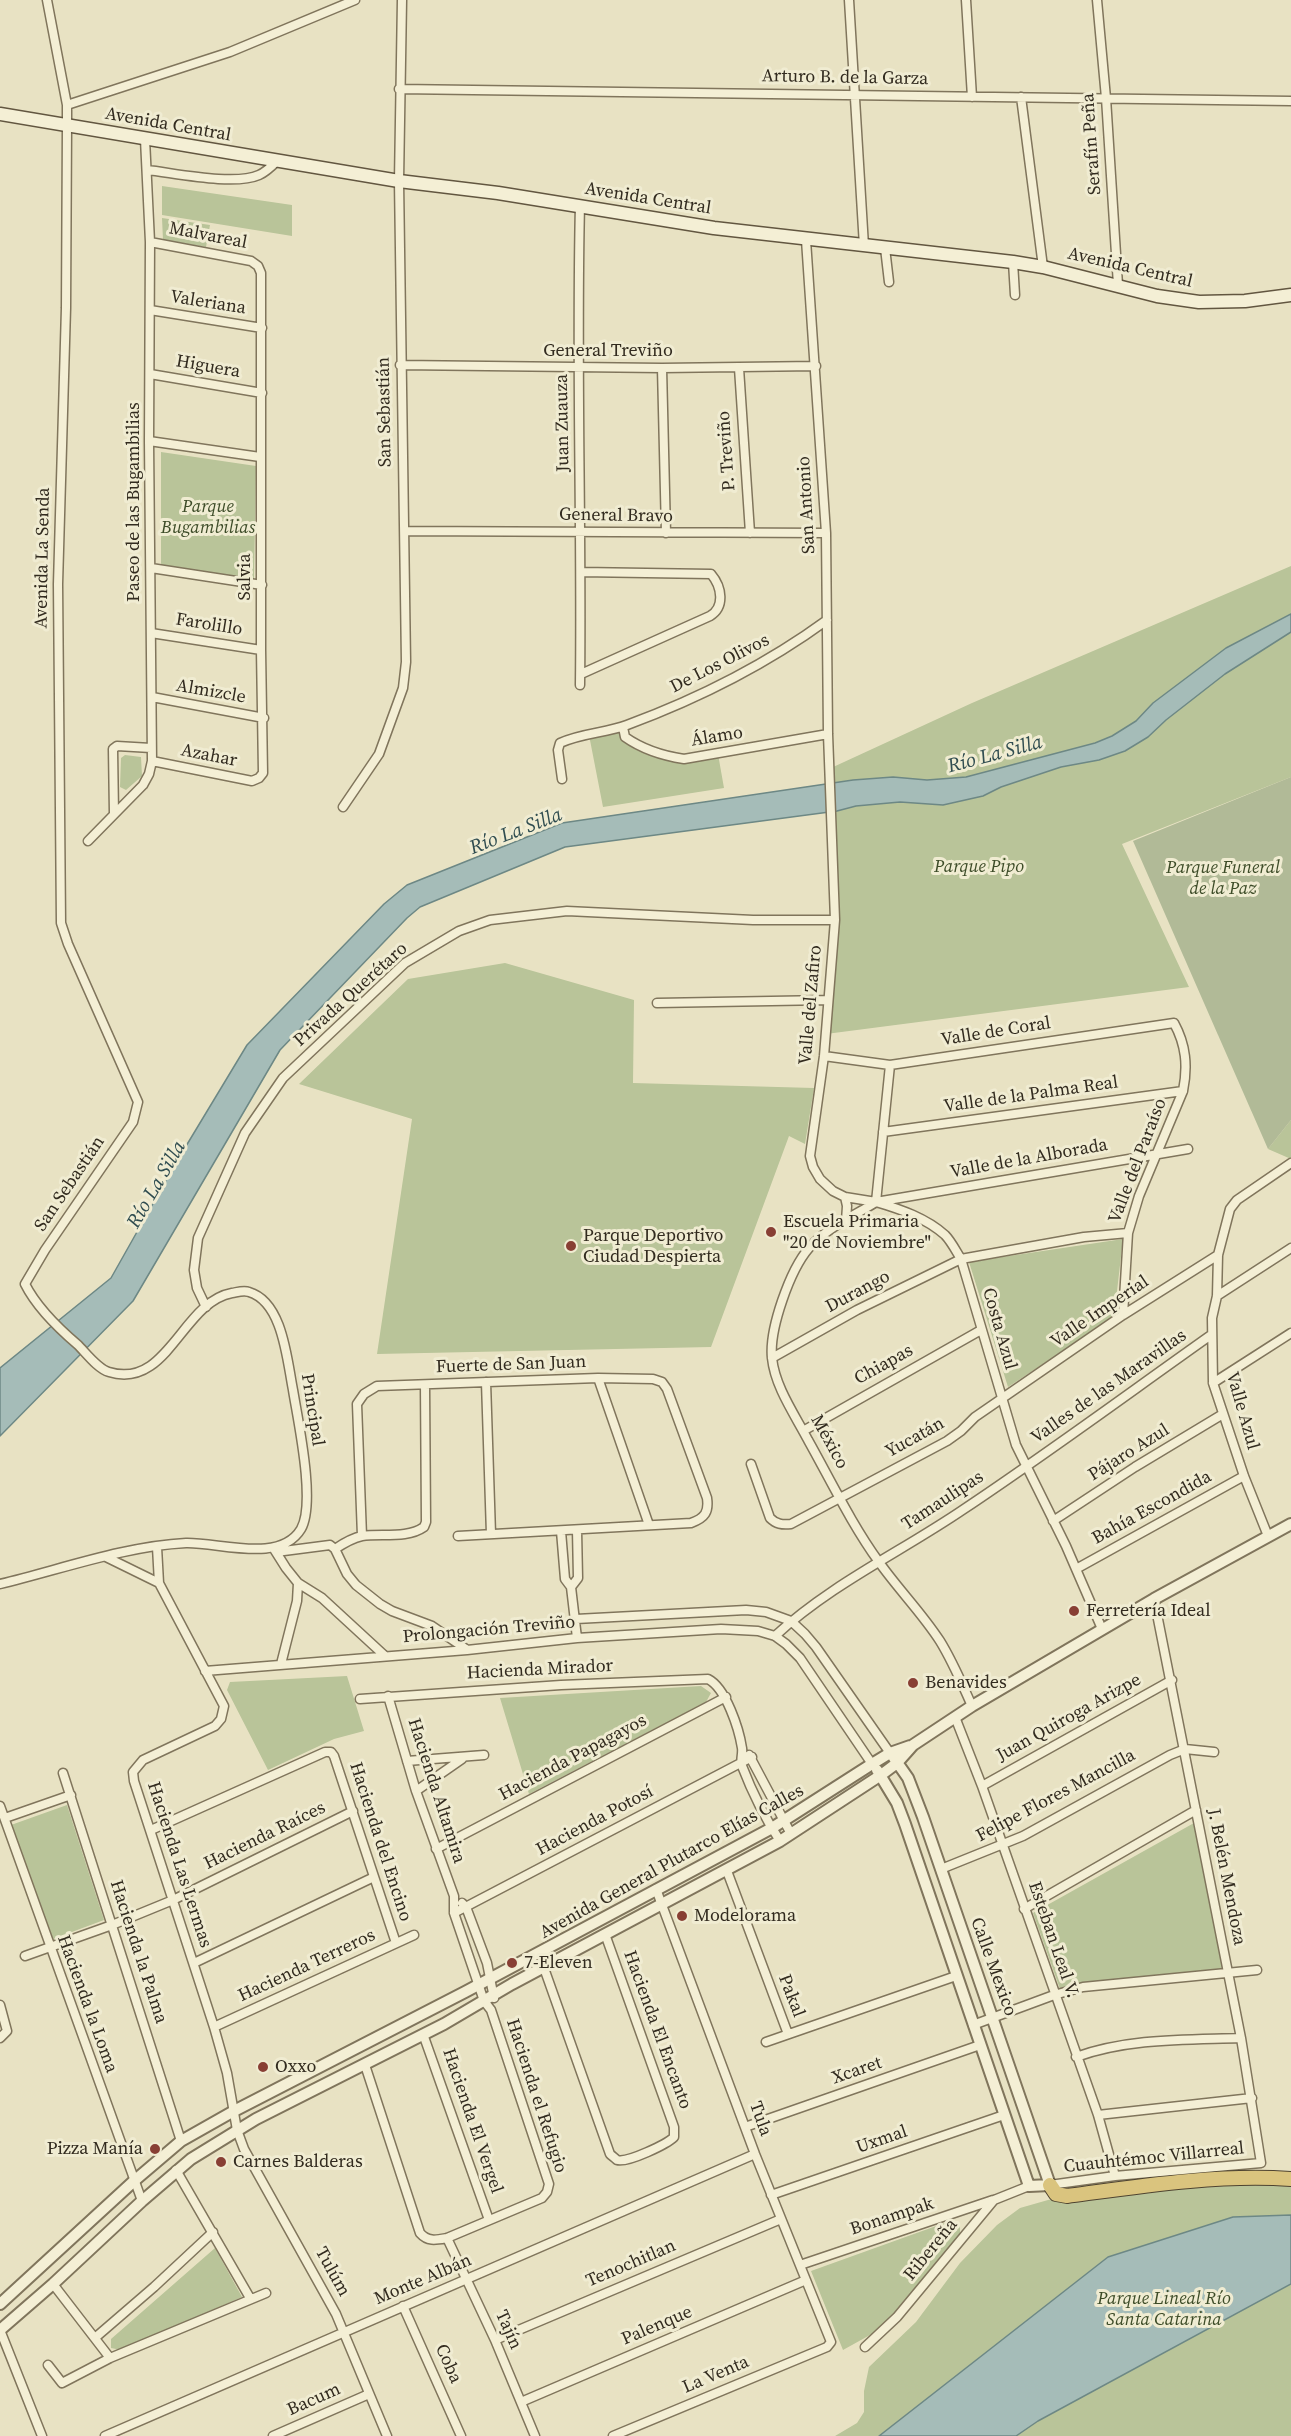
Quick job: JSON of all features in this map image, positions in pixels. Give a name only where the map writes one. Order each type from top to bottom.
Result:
[{"type":"highway","points":[[1050,2186],[1056,2194],[1067,2196],[1260,2170],[1291,2179]]},
{"type":"main road","name":"Avenida Central","points":[[0,114],[399,181],[580,205],[675,222],[806,240],[1013,262],[1043,267],[1157,296],[1199,302],[1245,301],[1291,295]]},
{"type":"street","name":"Avenida La Senda","points":[[47,0],[67,105],[66,308],[58,562],[59,906],[68,944],[138,1102]]},
{"type":"street","points":[[67,105],[230,52],[355,0]]},
{"type":"street","name":"San Sebastián","points":[[343,807],[379,754],[403,688],[407,638],[400,365],[399,89],[402,0]]},
{"type":"street","points":[[849,0],[864,246]]},
{"type":"street","points":[[966,0],[972,97]]},
{"type":"street","name":"Serafín Peña","points":[[1097,0],[1118,285]]},
{"type":"street","name":"Arturo B. de la Garza","points":[[399,89],[1291,100]]},
{"type":"street","points":[[1021,97],[1043,267]]},
{"type":"street","name":"Paseo de las Bugambilias","points":[[88,841],[143,785],[152,762],[150,242],[145,139]]},
{"type":"street","points":[[147,170],[237,180],[257,176],[277,161]]},
{"type":"street","name":"Juan Zuauza","points":[[580,205],[579,368],[582,532],[580,685]]},
{"type":"street","name":"San Antonio","points":[[806,240],[826,533],[828,734],[831,768]]},
{"type":"street","name":"Malvareal","points":[[150,242],[251,261],[258,266]]},
{"type":"street","points":[[885,248],[889,282]]},
{"type":"street","points":[[1013,262],[1015,295]]},
{"type":"street","name":"Salvia","points":[[258,266],[261,273],[262,328],[260,457],[261,650],[264,718],[263,773],[259,778]]},
{"type":"street","name":"Valeriana","points":[[150,310],[262,328]]},
{"type":"street","name":"General Treviño","points":[[400,365],[579,368],[816,366]]},
{"type":"street","points":[[662,368],[666,533]]},
{"type":"street","name":"P. Treviño","points":[[739,368],[750,533]]},
{"type":"street","name":"Higuera","points":[[150,374],[262,393]]},
{"type":"street","points":[[149,441],[260,457]]},
{"type":"street","name":"General Bravo","points":[[405,531],[826,533]]},
{"type":"street","points":[[151,568],[262,585]]},
{"type":"street","points":[[581,572],[711,574],[719,587],[720,606],[717,612],[710,616],[581,674]]},
{"type":"street","name":"De Los Olivos","points":[[562,780],[558,750],[560,743],[623,727],[735,680],[827,620]]},
{"type":"street","name":"Farolillo","points":[[152,633],[261,650]]},
{"type":"street","name":"Almizcle","points":[[152,698],[264,718]]},
{"type":"street","name":"Álamo","points":[[623,727],[625,737],[635,744],[670,757],[684,759],[828,734]]},
{"type":"street","points":[[114,814],[113,749],[117,746],[151,748]]},
{"type":"street","name":"Azahar","points":[[152,762],[252,781],[259,778]]},
{"type":"street","name":"Valle del Zafiro","points":[[831,768],[836,920],[824,1056],[810,1156],[820,1179],[833,1191],[845,1197],[876,1202]]},
{"type":"street","name":"Privada Querétaro","points":[[206,1308],[197,1288],[194,1270],[198,1238],[244,1133],[283,1078],[405,963],[459,931],[490,920],[567,911],[753,920],[836,920]]},
{"type":"street","points":[[657,1003],[828,1000]]},
{"type":"street","name":"Valle de Coral","points":[[824,1056],[890,1065],[1019,1044],[1174,1023]]},
{"type":"street","name":"Valle del Paraíso","points":[[1123,1315],[1128,1233],[1139,1196],[1183,1091],[1187,1072],[1186,1054],[1174,1023]]},
{"type":"street","points":[[876,1202],[890,1065]]},
{"type":"street","name":"Valle de la Palma Real","points":[[883,1132],[1183,1091]]},
{"type":"street","name":"San Sebastián","points":[[27,1288],[45,1250],[133,1122],[138,1102]]},
{"type":"street","name":"Valle de la Alborada","points":[[876,1202],[1188,1149]]},
{"type":"street","name":"Valle Azul","points":[[1268,1536],[1244,1476],[1213,1383],[1212,1318],[1217,1296],[1218,1255],[1228,1216],[1237,1200],[1291,1162]]},
{"type":"street","points":[[845,1197],[848,1206],[846,1221]]},
{"type":"street","name":"México","points":[[876,1202],[826,1233],[809,1248],[796,1269],[773,1335],[772,1358],[785,1396],[841,1499],[878,1561],[953,1663],[972,1706]]},
{"type":"street","name":"Costa Azul","points":[[876,1202],[894,1207],[929,1223],[946,1236],[961,1259],[1001,1399],[1025,1467],[1076,1569],[1102,1629]]},
{"type":"street","name":"Durango","points":[[772,1358],[857,1310],[961,1259],[1084,1237],[1128,1233]]},
{"type":"street","points":[[1217,1296],[1291,1248]]},
{"type":"street","name":"Valle Imperial","points":[[1001,1399],[1123,1315],[1218,1255]]},
{"type":"street","name":"Principal","points":[[0,1584],[106,1557],[186,1543],[275,1550],[300,1531],[305,1519],[307,1502],[300,1433],[278,1323],[268,1303],[259,1295],[246,1290],[227,1294],[206,1308],[165,1354],[150,1366],[128,1374],[107,1372],[54,1324],[27,1288]]},
{"type":"street","name":"Chiapas","points":[[803,1431],[981,1330]]},
{"type":"street","points":[[1213,1383],[1291,1333]]},
{"type":"street","name":"Valles de las Maravillas","points":[[1025,1467],[1211,1335]]},
{"type":"street","points":[[458,1536],[650,1525],[598,1378]]},
{"type":"street","name":"Fuerte de San Juan","points":[[362,1536],[357,1404],[364,1394],[377,1386],[598,1378],[653,1379],[662,1382],[667,1389],[707,1498],[708,1509],[704,1516],[691,1523],[650,1525]]},
{"type":"street","points":[[486,1382],[491,1534]]},
{"type":"street","points":[[335,1549],[362,1536],[411,1533],[424,1527],[426,1522],[424,1385]]},
{"type":"street","name":"Yucatán","points":[[751,1464],[770,1518],[783,1525],[791,1524],[954,1436],[975,1417],[1001,1399]]},
{"type":"street","name":"Pájaro Azul","points":[[1053,1521],[1135,1467],[1223,1414]]},
{"type":"street","name":"Tamaulipas","points":[[878,1561],[962,1510],[1025,1467]]},
{"type":"street","name":"Bahía Escondida","points":[[1076,1569],[1244,1476]]},
{"type":"street","name":"Avenida General Plutarco Elías Calles","points":[[0,2330],[176,2170],[237,2130],[423,2034],[487,2005],[494,1995],[780,1841],[881,1775],[913,1745],[972,1706],[1154,1599],[1291,1524]]},
{"type":"street","points":[[571,1587],[578,1578],[577,1530]]},
{"type":"street","points":[[561,1531],[565,1579],[571,1587],[577,1638]]},
{"type":"street","points":[[385,1656],[322,1598],[298,1583],[286,1569],[275,1550],[325,1545],[335,1549],[347,1574],[356,1585],[380,1604],[432,1626],[467,1650]]},
{"type":"street","name":"Hacienda Las Lermas","points":[[157,1547],[159,1583],[224,1706],[221,1719],[215,1726],[143,1760],[133,1772],[134,1781],[214,2027],[227,2073],[234,2110]]},
{"type":"street","points":[[106,1557],[159,1583]]},
{"type":"street","points":[[775,1636],[791,1621],[878,1561]]},
{"type":"street","points":[[281,1664],[297,1601],[298,1583]]},
{"type":"street","name":"J. Belén Mendoza","points":[[1154,1599],[1172,1680],[1241,2038],[1252,2098],[1260,2170]]},
{"type":"street","name":"Prolongación Treviño","points":[[576,1619],[746,1610],[766,1612],[791,1621],[816,1647],[890,1753]]},
{"type":"street","name":"Prolongación Treviño","points":[[205,1671],[467,1650],[577,1638],[721,1629],[758,1631],[775,1636],[800,1658],[872,1764]]},
{"type":"street","name":"Hacienda Mirador","points":[[360,1699],[701,1678],[708,1679],[719,1687],[726,1697]]},
{"type":"street","name":"Juan Quiroga Arizpe","points":[[982,1786],[1172,1680]]},
{"type":"street","name":"Hacienda Altamira","points":[[388,1696],[416,1791],[454,1896],[454,1913],[479,1985]]},
{"type":"street","points":[[726,1697],[743,1749],[741,1763],[780,1841]]},
{"type":"street","name":"Hacienda Papagayos","points":[[436,1849],[726,1697]]},
{"type":"street","name":"Esteban Leal V.","points":[[955,1717],[982,1786],[1098,2115],[1115,2176]]},
{"type":"street","name":"Avenida General Plutarco Elías Calles","points":[[0,2304],[181,2141],[234,2110],[479,1985],[772,1828],[890,1753],[913,1745]]},
{"type":"street","points":[[743,1749],[752,1757],[791,1834]]},
{"type":"street","points":[[1185,1749],[1214,1752]]},
{"type":"street","name":"Felipe Flores Mancilla","points":[[941,1869],[1003,1846],[1158,1761],[1185,1749]]},
{"type":"street","name":"Hacienda del Encino","points":[[151,1830],[325,1752],[331,1752],[353,1810],[396,1943]]},
{"type":"street","name":"Calle Mexico","points":[[890,1753],[915,1794],[1050,2186]]},
{"type":"street","points":[[407,1761],[484,1755]]},
{"type":"street","name":"Hacienda Potosí","points":[[454,1913],[752,1757]]},
{"type":"street","points":[[416,1791],[465,1758]]},
{"type":"street","name":"Calle Mexico","points":[[872,1764],[897,1803],[1029,2186]]},
{"type":"street","name":"Hacienda la Palma","points":[[63,1773],[181,2141]]},
{"type":"street","points":[[5,1818],[71,1795]]},
{"type":"street","name":"Hacienda la Loma","points":[[0,1806],[141,2201]]},
{"type":"street","name":"Hacienda Raíces","points":[[24,1956],[112,1925],[173,1900],[353,1810]]},
{"type":"street","points":[[1024,1909],[1196,1810]]},
{"type":"street","name":"Pakal","points":[[727,1871],[788,2034],[956,1976]]},
{"type":"street","points":[[194,1963],[374,1876]]},
{"type":"street","name":"Tula","points":[[656,1889],[755,2154],[831,2342]]},
{"type":"street","name":"Hacienda Altamira","points":[[454,1896],[466,1907],[491,1978],[494,1995]]},
{"type":"street","name":"Hacienda El Encanto","points":[[544,1968],[610,2154],[617,2160],[625,2160],[668,2143],[674,2137],[674,2127],[605,1934]]},
{"type":"street","name":"Hacienda Terreros","points":[[214,2027],[414,1935]]},
{"type":"street","points":[[973,2025],[1054,1995],[1083,1987],[1110,1982],[1257,1970]]},
{"type":"street","name":"Hacienda el Refugio","points":[[479,1985],[549,2184],[542,2198],[489,2220]]},
{"type":"street","points":[[0,2005],[8,2026],[8,2031],[0,2038]]},
{"type":"street","points":[[435,2007],[444,2024]]},
{"type":"street","name":"Hacienda El Vergel","points":[[423,2034],[489,2220]]},
{"type":"street","points":[[766,2042],[788,2034]]},
{"type":"street","points":[[1077,2057],[1097,2049],[1121,2045],[1241,2038]]},
{"type":"street","name":"Xcaret","points":[[745,2127],[980,2045]]},
{"type":"street","points":[[365,2065],[420,2233],[432,2241],[447,2238],[489,2220]]},
{"type":"street","points":[[1098,2115],[1252,2098]]},
{"type":"street","name":"Tulúm","points":[[234,2110],[237,2130],[247,2155],[327,2295],[387,2436]]},
{"type":"street","name":"Uxmal","points":[[771,2195],[1004,2115]]},
{"type":"street","name":"Monte Albán","points":[[105,2436],[755,2154]]},
{"type":"street","points":[[176,2170],[250,2298]]},
{"type":"street","name":"Cuauhtémoc Villarreal","points":[[1050,2186],[1115,2176],[1260,2170]]},
{"type":"street","points":[[1029,2186],[1050,2186]]},
{"type":"street","name":"Ribereña","points":[[865,2347],[897,2317],[994,2200],[1029,2186]]},
{"type":"street","name":"Bonampak","points":[[800,2265],[994,2200]]},
{"type":"street","name":"Tenochitlan","points":[[495,2340],[781,2219]]},
{"type":"street","points":[[96,2337],[213,2232]]},
{"type":"street","name":"Tajín","points":[[447,2238],[495,2340],[536,2436]]},
{"type":"street","name":"Palenque","points":[[521,2402],[806,2280]]},
{"type":"street","points":[[53,2284],[110,2358]]},
{"type":"street","points":[[48,2365],[62,2384],[110,2358],[266,2293]]},
{"type":"street","name":"Coba","points":[[404,2306],[461,2436]]},
{"type":"street","points":[[0,2330],[42,2436]]},
{"type":"street","name":"La Venta","points":[[613,2436],[827,2347],[831,2342]]},
{"type":"street","name":"Bacum","points":[[273,2436],[369,2394]]},
{"type":"green space","points":[[162,186],[292,205],[292,236],[162,215]]},
{"type":"green space","points":[[162,218],[210,225],[206,247],[163,240]]},
{"type":"green space","name":"Parque Bugambilias","points":[[161,452],[256,466],[254,579],[161,568]]},
{"type":"green space","name":"Parque Pipo","points":[[1291,566],[1291,777],[1122,844],[1189,987],[826,1034],[835,906],[831,768],[972,703]]},
{"type":"green space","points":[[623,727],[625,737],[670,757],[718,754],[724,788],[603,807],[589,735]]},
{"type":"green space","points":[[125,755],[141,757],[142,776],[126,790],[120,787],[121,758]]},
{"type":"green space","name":"Parque Funeral de la Paz","points":[[1291,777],[1291,1120],[1268,1149],[1133,841]]},
{"type":"green space","name":"Parque Deportivo Ciudad Despierta","points":[[505,963],[634,1000],[633,1083],[814,1088],[805,1144],[789,1136],[711,1347],[377,1354],[412,1119],[299,1084],[408,979]]},
{"type":"green space","points":[[1291,1120],[1291,1159],[1268,1149]]},
{"type":"green space","points":[[1123,1239],[1114,1317],[1008,1387],[969,1262]]},
{"type":"green space","points":[[347,1676],[364,1731],[334,1739],[268,1770],[227,1690],[230,1682]]},
{"type":"green space","points":[[701,1686],[711,1693],[706,1702],[529,1794],[500,1698]]},
{"type":"green space","points":[[67,1805],[104,1920],[53,1939],[11,1825]]},
{"type":"green space","points":[[1194,1823],[1223,1970],[1096,1981],[1060,1989],[1033,1913]]},
{"type":"green space","name":"Parque Lineal Río Santa Catarina","points":[[1291,2171],[1291,2436],[835,2436],[857,2423],[864,2412],[864,2391],[869,2367],[916,2322],[960,2263],[997,2225],[1020,2208],[1062,2196],[1245,2180]]},
{"type":"green space","points":[[950,2221],[960,2225],[960,2237],[879,2330],[843,2350],[811,2271]]},
{"type":"green space","points":[[215,2248],[242,2297],[121,2350],[111,2348],[111,2339]]},
{"type":"water","points":[[1291,614],[1291,632],[1225,674],[1148,737],[1125,751],[1099,760],[1061,767],[1001,787],[983,796],[943,805],[900,802],[856,806],[837,811],[565,847],[420,907],[280,1050],[133,1301],[0,1436],[0,1368],[111,1278],[177,1161],[247,1045],[384,904],[407,885],[562,823],[853,780],[893,777],[927,780],[966,777],[1095,743],[1112,736],[1136,721],[1153,703],[1226,648]]},
{"type":"water","points":[[1291,2215],[1291,2284],[1038,2421],[1016,2436],[879,2436],[1108,2257],[1233,2217]]},
{"type":"place","name":"Escuela Primaria \"20 de Noviembre\"","points":[[771,1232]]},
{"type":"place","name":"Parque Deportivo Ciudad Despierta","points":[[571,1246]]},
{"type":"place","name":"Ferretería Ideal","points":[[1074,1611]]},
{"type":"place","name":"Benavides","points":[[913,1683]]},
{"type":"place","name":"Modelorama","points":[[682,1916]]},
{"type":"place","name":"7-Eleven","points":[[512,1963]]},
{"type":"place","name":"Oxxo","points":[[263,2067]]},
{"type":"place","name":"Pizza Manía","points":[[155,2149]]},
{"type":"place","name":"Carnes Balderas","points":[[221,2162]]},
{"type":"water label","name":"Río La Silla","points":[[995,755]]},
{"type":"water label","name":"Río La Silla","points":[[516,832]]},
{"type":"water label","name":"Río La Silla","points":[[157,1185]]}]
